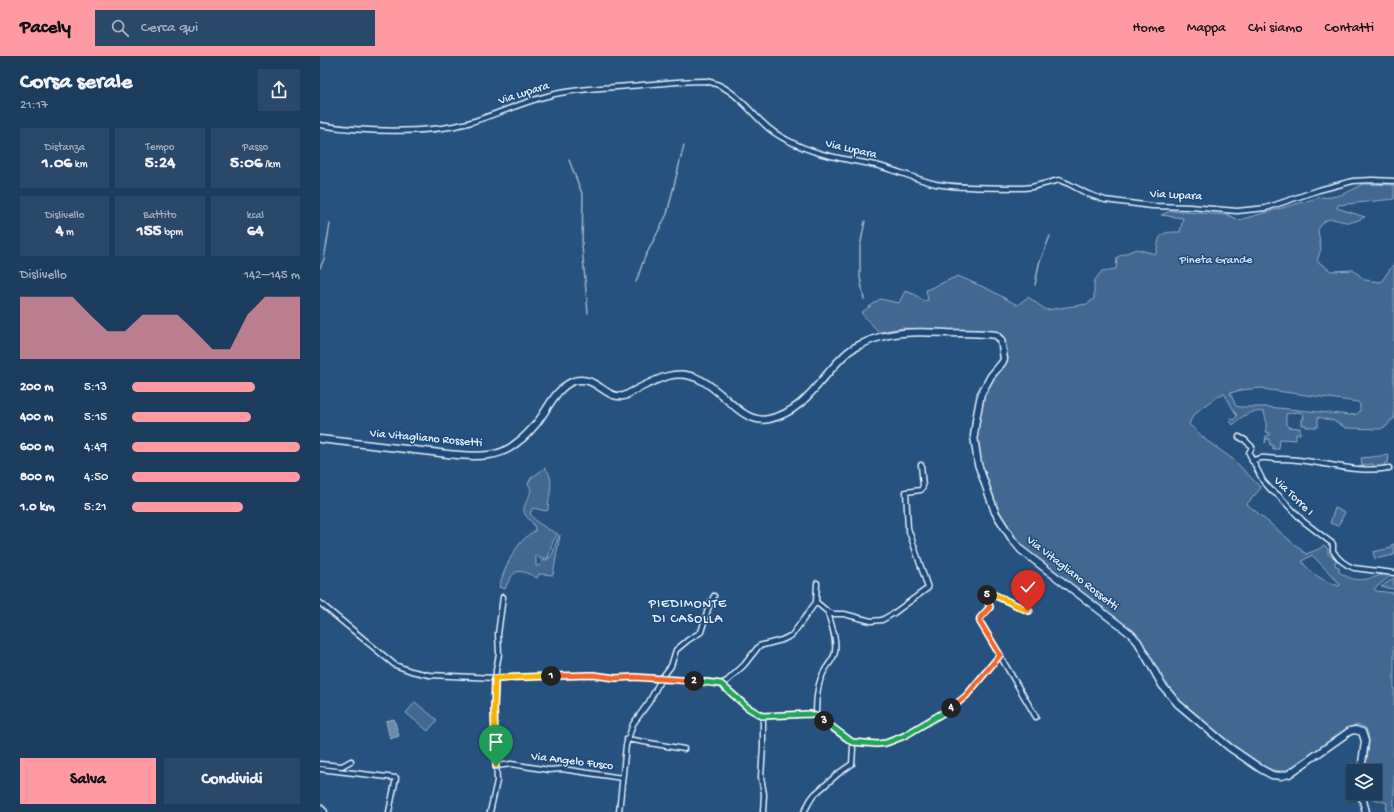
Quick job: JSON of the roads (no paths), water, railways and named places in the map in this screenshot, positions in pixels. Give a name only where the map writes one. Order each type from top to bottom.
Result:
[{"type":"street","name":"Via Lupara","points":[[320,125],[391,130],[444,127],[469,122],[545,96],[598,88],[705,80],[718,84],[731,92],[739,98],[763,124],[794,144],[819,153],[882,167],[937,184],[970,187],[1024,188],[1059,180],[1088,194],[1105,200],[1152,206],[1190,207],[1237,211],[1266,208],[1353,180],[1394,181]]},
{"type":"street","name":"Via Vitagliano Rossetti","points":[[320,439],[458,455],[490,455],[507,450],[520,441],[536,424],[557,394],[570,383],[580,380],[592,382],[610,394],[619,397],[658,379],[674,375],[687,376],[708,384],[746,416],[752,419],[765,420],[786,413],[800,404],[808,398],[848,352],[877,338],[890,334],[907,332],[996,335],[1000,340],[1004,359],[991,376],[981,394],[974,436],[978,464],[995,512],[1016,544],[1030,558],[1131,634],[1138,642],[1162,685],[1178,704],[1229,747],[1262,769],[1281,776],[1290,774],[1350,731],[1355,730],[1362,732],[1365,741],[1362,764]]},
{"type":"street","name":"Via Torre I","points":[[1239,437],[1245,440],[1252,447],[1249,453],[1260,477],[1272,491],[1278,495],[1303,521],[1333,544],[1333,551],[1348,566],[1394,573]]},
{"type":"street","points":[[1252,461],[1265,458],[1289,458],[1361,470],[1389,468]]},
{"type":"street","points":[[816,602],[828,612],[834,614],[844,614],[871,621],[882,620],[928,588],[908,528],[906,492],[921,490],[923,486],[921,465]]},
{"type":"street","points":[[721,684],[727,681],[744,665],[759,646],[782,640],[792,635],[816,602],[817,583]]},
{"type":"street","points":[[1030,611],[993,594],[988,594],[986,596],[990,607],[980,618],[980,622],[1036,717]]},
{"type":"street","points":[[619,812],[627,739],[633,724],[649,702],[661,679],[671,666],[676,650],[701,632],[709,606],[714,596]]},
{"type":"street","points":[[490,812],[497,781],[494,710],[495,678],[499,654],[498,634],[502,597]]},
{"type":"street","points":[[320,603],[395,664],[411,671],[430,675],[495,678],[593,675],[616,678],[634,677],[710,682],[721,684],[747,707],[762,716],[810,714],[816,716],[852,742],[877,744],[886,743],[904,736],[955,706],[966,696],[1000,655]]},
{"type":"street","points":[[816,716],[821,678],[827,665],[834,658],[836,650],[835,635],[828,612]]},
{"type":"street","points":[[762,716],[763,747],[761,777],[764,794],[763,812]]},
{"type":"street","points":[[627,739],[684,749]]},
{"type":"street","points":[[804,812],[815,794],[838,773],[852,764],[852,742]]},
{"type":"street","points":[[320,764],[342,766],[351,761]]},
{"type":"street","name":"Via Angelo Fusco","points":[[496,766],[511,764],[549,770],[562,769],[622,778]]},
{"type":"street","points":[[320,769],[396,778],[389,812]]},
{"type":"street","points":[[1363,800],[1366,812]]},
{"type":"street","points":[[320,808],[324,812]]},
{"type":"waterway","points":[[636,282],[644,259],[667,214],[684,145]]},
{"type":"waterway","points":[[569,160],[583,196],[582,246],[588,313]]},
{"type":"waterway","points":[[864,299],[860,277],[860,247],[865,221]]},
{"type":"waterway","points":[[320,268],[324,259],[330,224]]},
{"type":"waterway","points":[[1035,285],[1039,264],[1050,236]]},
{"type":"tunnel","points":[[1389,468],[1394,468]]},
{"type":"district","name":"PIEDIMONTE DI CASOLLA","points":[[688,612]]},
{"type":"park label","name":"Pineta Grande","points":[[1216,261]]}]
